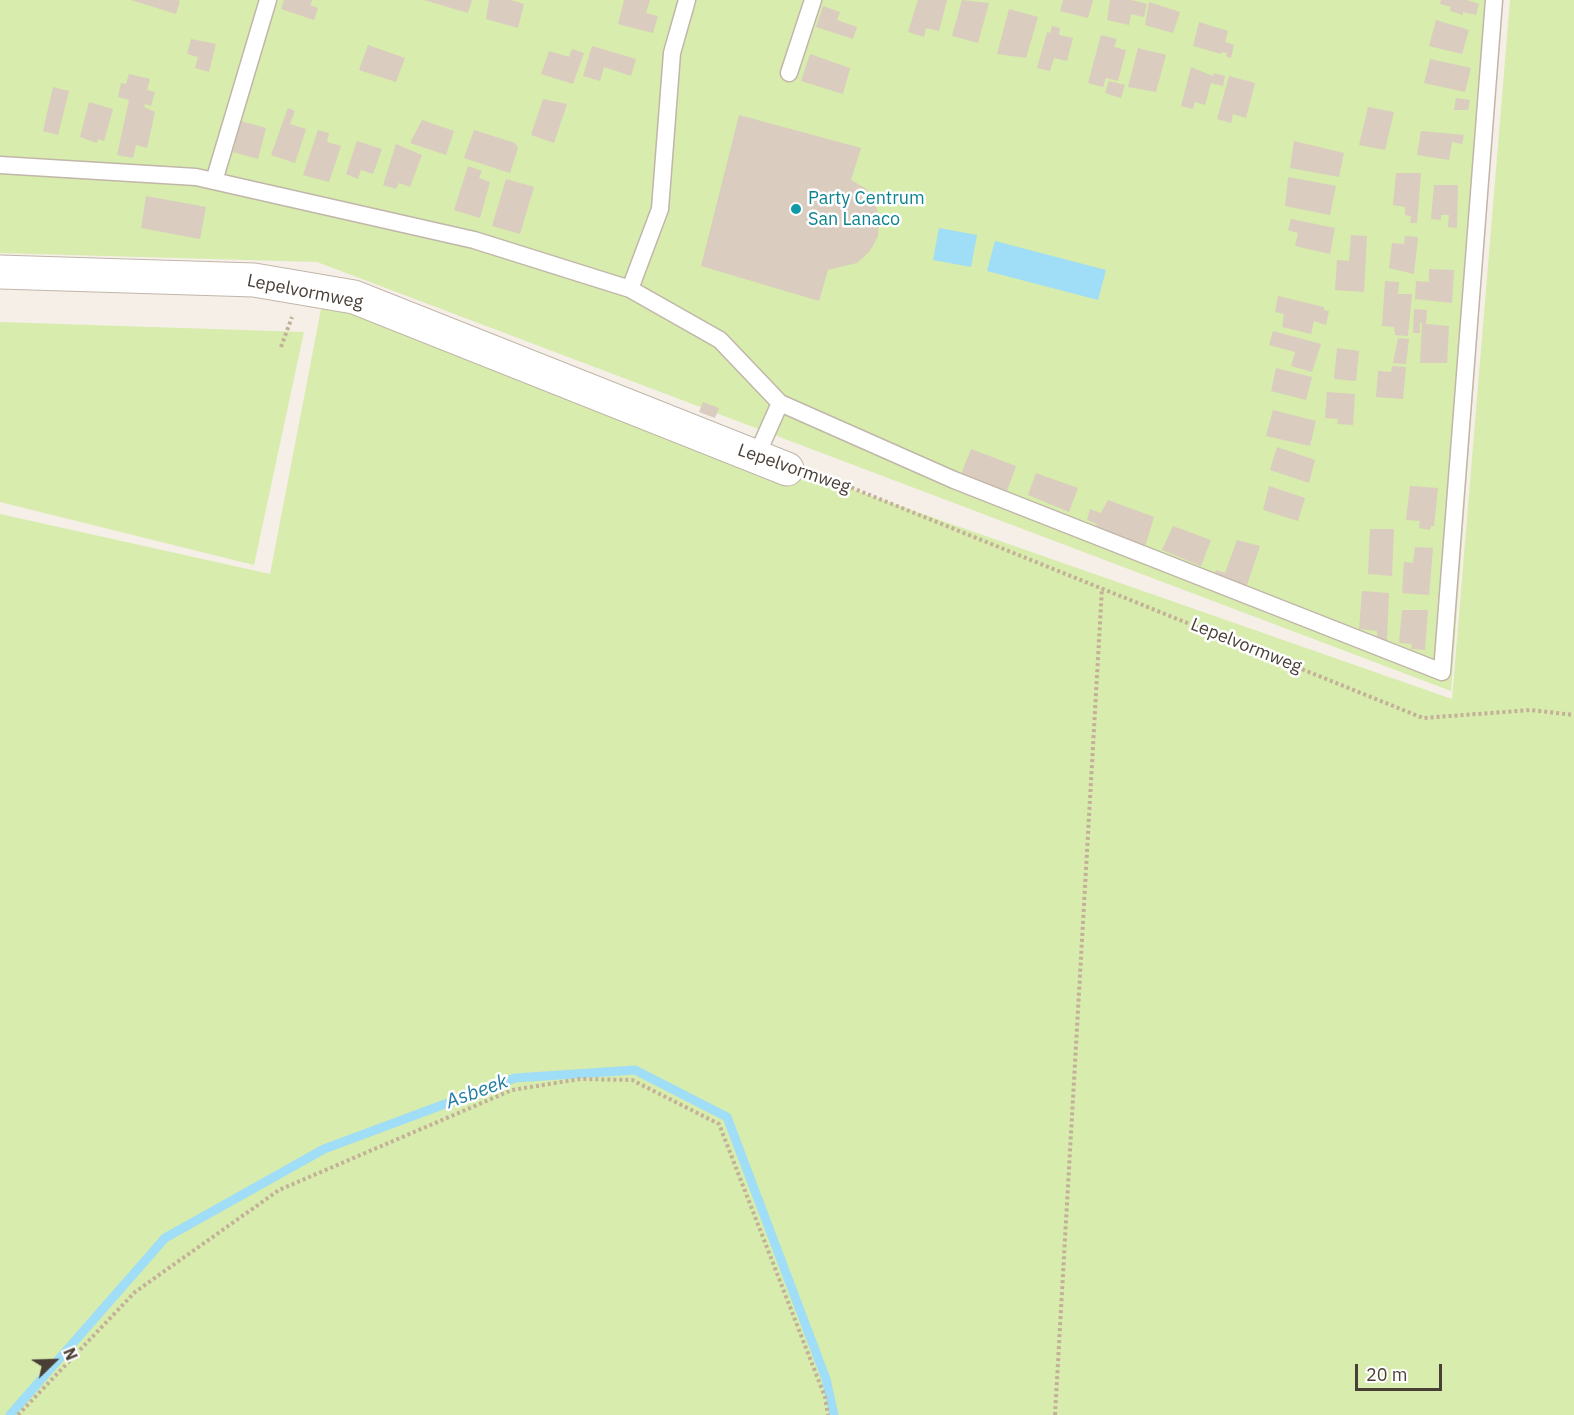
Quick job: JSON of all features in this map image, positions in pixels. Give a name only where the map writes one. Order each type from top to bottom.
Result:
[{"type":"street","name":"Lepelvormweg","points":[[0,272],[254,280],[354,297],[787,469]]},
{"type":"lane","points":[[214,181],[268,0]]},
{"type":"lane","points":[[630,289],[660,209],[672,53],[687,0]]},
{"type":"lane","points":[[789,73],[813,0]]},
{"type":"lane","points":[[0,165],[196,177],[474,240],[630,289],[720,340],[780,403],[954,480],[1443,672],[1494,0]]},
{"type":"lane","points":[[756,457],[780,403]]},
{"type":"path","name":"Lepelvormweg","points":[[787,469],[835,481],[1423,718],[1531,710],[1574,715]]},
{"type":"path","points":[[1055,1415],[1102,588]]},
{"type":"path","points":[[18,1415],[135,1292],[279,1190],[512,1090],[580,1078],[632,1080],[718,1124],[825,1397],[828,1415]]},
{"type":"green space","points":[[0,0],[1502,0],[1451,691],[317,262],[0,253]]},
{"type":"green space","points":[[1510,0],[1574,0],[1574,1415],[0,1415],[0,514],[270,574],[322,304],[1452,699]]},
{"type":"green space","points":[[0,322],[304,332],[254,565],[0,502]]},
{"type":"water","points":[[939,228],[977,235],[971,267],[933,260]]},
{"type":"water","points":[[995,241],[1106,270],[1098,300],[987,271]]},
{"type":"building","points":[[131,0],[177,0],[180,1],[176,14]]},
{"type":"building","points":[[284,0],[312,0],[310,5],[318,8],[314,20],[281,9]]},
{"type":"building","points":[[424,0],[472,0],[468,13]]},
{"type":"building","points":[[489,0],[511,0],[524,4],[518,28],[486,19]]},
{"type":"building","points":[[624,0],[650,0],[646,13],[658,16],[653,33],[618,24]]},
{"type":"building","points":[[918,0],[947,0],[939,31],[926,28],[924,37],[908,32]]},
{"type":"building","points":[[962,0],[989,3],[978,43],[952,36]]},
{"type":"building","points":[[1063,0],[1093,0],[1088,18],[1060,11]]},
{"type":"building","points":[[1110,0],[1131,0],[1147,4],[1144,17],[1131,14],[1129,25],[1107,20]]},
{"type":"building","points":[[1441,0],[1467,0],[1479,4],[1476,15],[1463,12],[1463,15],[1450,11],[1451,7],[1440,4]]},
{"type":"building","points":[[1149,2],[1180,12],[1173,33],[1145,25]]},
{"type":"building","points":[[823,6],[840,12],[837,20],[857,27],[853,39],[816,27]]},
{"type":"building","points":[[1009,9],[1038,17],[1026,58],[997,54]]},
{"type":"building","points":[[1436,20],[1469,30],[1462,54],[1429,46]]},
{"type":"building","points":[[1199,22],[1228,31],[1225,42],[1234,45],[1231,58],[1226,56],[1227,53],[1222,52],[1221,54],[1193,46]]},
{"type":"building","points":[[1052,26],[1060,28],[1059,35],[1073,38],[1067,61],[1054,58],[1050,71],[1037,68],[1047,32],[1050,33]]},
{"type":"building","points":[[1101,35],[1117,39],[1114,47],[1126,50],[1118,81],[1106,78],[1103,87],[1088,83]]},
{"type":"building","points":[[191,39],[216,44],[209,72],[195,68],[198,57],[187,54]]},
{"type":"building","points":[[368,45],[405,58],[396,82],[359,70]]},
{"type":"building","points":[[592,46],[636,59],[631,76],[604,67],[600,81],[583,76]]},
{"type":"building","points":[[1138,48],[1166,55],[1156,92],[1128,87]]},
{"type":"building","points":[[572,49],[584,53],[573,84],[541,74],[549,51],[569,57]]},
{"type":"building","points":[[810,54],[850,68],[843,94],[801,81]]},
{"type":"building","points":[[1430,59],[1471,68],[1465,92],[1424,83]]},
{"type":"building","points":[[1191,67],[1213,76],[1214,73],[1225,76],[1223,86],[1211,83],[1205,105],[1195,102],[1193,109],[1181,106]]},
{"type":"building","points":[[129,74],[150,79],[147,90],[155,92],[151,106],[145,104],[144,107],[155,112],[147,148],[136,145],[133,158],[117,155],[129,100],[118,97],[121,83],[126,84]]},
{"type":"building","points":[[1229,76],[1255,83],[1246,118],[1233,114],[1231,123],[1217,119]]},
{"type":"building","points":[[1109,81],[1125,85],[1121,98],[1105,93]]},
{"type":"building","points":[[53,87],[69,91],[58,135],[43,131]]},
{"type":"building","points":[[1456,98],[1470,100],[1468,110],[1454,110]]},
{"type":"building","points":[[543,99],[567,104],[554,143],[531,135]]},
{"type":"building","points":[[89,102],[113,109],[104,141],[98,139],[97,143],[80,137]]},
{"type":"building","points":[[1368,107],[1394,112],[1385,150],[1359,145]]},
{"type":"building","points":[[288,108],[295,111],[290,124],[306,129],[295,163],[271,155]]},
{"type":"building","name":"Party Centrum San Lanaco","points":[[739,115],[861,148],[851,180],[865,188],[874,200],[879,217],[878,236],[870,251],[857,263],[828,270],[819,301],[701,266]]},
{"type":"building","points":[[422,120],[454,131],[446,155],[410,143]]},
{"type":"building","points":[[241,121],[266,128],[258,159],[233,152]]},
{"type":"building","points":[[318,130],[329,133],[327,142],[341,146],[329,182],[303,175]]},
{"type":"building","points":[[474,130],[515,143],[518,148],[510,173],[464,158]]},
{"type":"building","points":[[1421,131],[1464,135],[1462,144],[1452,142],[1449,160],[1417,155]]},
{"type":"building","points":[[357,141],[382,149],[373,174],[361,170],[358,179],[346,174]]},
{"type":"building","points":[[1294,141],[1344,153],[1339,177],[1290,168]]},
{"type":"building","points":[[396,144],[422,155],[410,187],[399,183],[396,189],[383,185]]},
{"type":"building","points":[[468,166],[482,171],[479,178],[490,182],[480,218],[454,210]]},
{"type":"building","points":[[1396,173],[1421,173],[1417,223],[1410,223],[1411,216],[1405,215],[1405,207],[1393,205]]},
{"type":"building","points":[[1288,177],[1336,186],[1330,215],[1285,206]]},
{"type":"building","points":[[506,179],[534,187],[520,234],[492,226]]},
{"type":"building","points":[[1434,185],[1458,185],[1457,228],[1448,227],[1449,215],[1441,215],[1441,220],[1431,219]]},
{"type":"building","points":[[146,196],[206,207],[200,239],[141,228]]},
{"type":"building","points":[[1291,219],[1335,228],[1330,254],[1295,246],[1298,233],[1288,230]]},
{"type":"building","points":[[1351,235],[1367,236],[1364,292],[1335,290],[1337,260],[1349,261]]},
{"type":"building","points":[[1405,236],[1418,237],[1414,274],[1389,268],[1392,243],[1404,244]]},
{"type":"building","points":[[1429,269],[1454,270],[1452,303],[1415,299],[1416,281],[1429,282]]},
{"type":"building","points":[[1385,281],[1399,282],[1398,294],[1412,294],[1408,336],[1395,335],[1394,327],[1382,326]]},
{"type":"building","points":[[1278,296],[1324,307],[1324,310],[1329,311],[1326,325],[1314,321],[1311,334],[1282,327],[1284,314],[1275,312]]},
{"type":"building","points":[[1414,309],[1427,310],[1426,324],[1449,326],[1447,363],[1420,363],[1422,323],[1420,323],[1420,333],[1413,333]]},
{"type":"building","points":[[1273,331],[1321,344],[1312,372],[1291,366],[1295,352],[1269,345]]},
{"type":"building","points":[[1398,338],[1409,339],[1406,364],[1393,363]]},
{"type":"building","points":[[1337,348],[1359,351],[1356,381],[1334,379]]},
{"type":"building","points":[[1392,366],[1406,367],[1403,399],[1376,397],[1378,371],[1391,372]]},
{"type":"building","points":[[1276,368],[1312,377],[1306,400],[1271,391]]},
{"type":"building","points":[[1327,392],[1355,394],[1353,425],[1337,424],[1338,419],[1325,418]]},
{"type":"building","points":[[703,402],[719,408],[715,418],[699,412]]},
{"type":"building","points":[[1273,410],[1316,421],[1310,446],[1266,436]]},
{"type":"building","points":[[1277,447],[1315,460],[1309,483],[1270,470]]},
{"type":"building","points":[[971,449],[1016,466],[1006,494],[960,477]]},
{"type":"building","points":[[1036,473],[1078,488],[1069,512],[1028,495]]},
{"type":"building","points":[[1269,486],[1305,498],[1298,521],[1263,510]]},
{"type":"building","points":[[1410,486],[1438,488],[1434,526],[1431,526],[1430,530],[1419,528],[1420,521],[1406,520]]},
{"type":"building","points":[[1108,500],[1154,517],[1145,547],[1095,528],[1097,524],[1087,520],[1090,509],[1101,513]]},
{"type":"building","points":[[1173,526],[1211,540],[1201,566],[1162,550]]},
{"type":"building","points":[[1370,529],[1394,529],[1392,576],[1368,574]]},
{"type":"building","points":[[1237,540],[1260,546],[1246,588],[1214,577],[1216,570],[1225,573]]},
{"type":"building","points":[[1415,547],[1433,548],[1429,595],[1402,593],[1404,562],[1413,563]]},
{"type":"building","points":[[1362,591],[1389,593],[1387,640],[1377,639],[1377,631],[1359,629]]},
{"type":"building","points":[[1402,610],[1428,610],[1425,650],[1411,649],[1412,644],[1399,643]]},
{"type":"waterway","name":"Asbeek","points":[[10,1415],[165,1238],[324,1149],[515,1078],[635,1070],[727,1117],[826,1379],[834,1415]]},
{"type":"place","name":"Party Centrum San Lanaco","points":[[796,209]]}]
